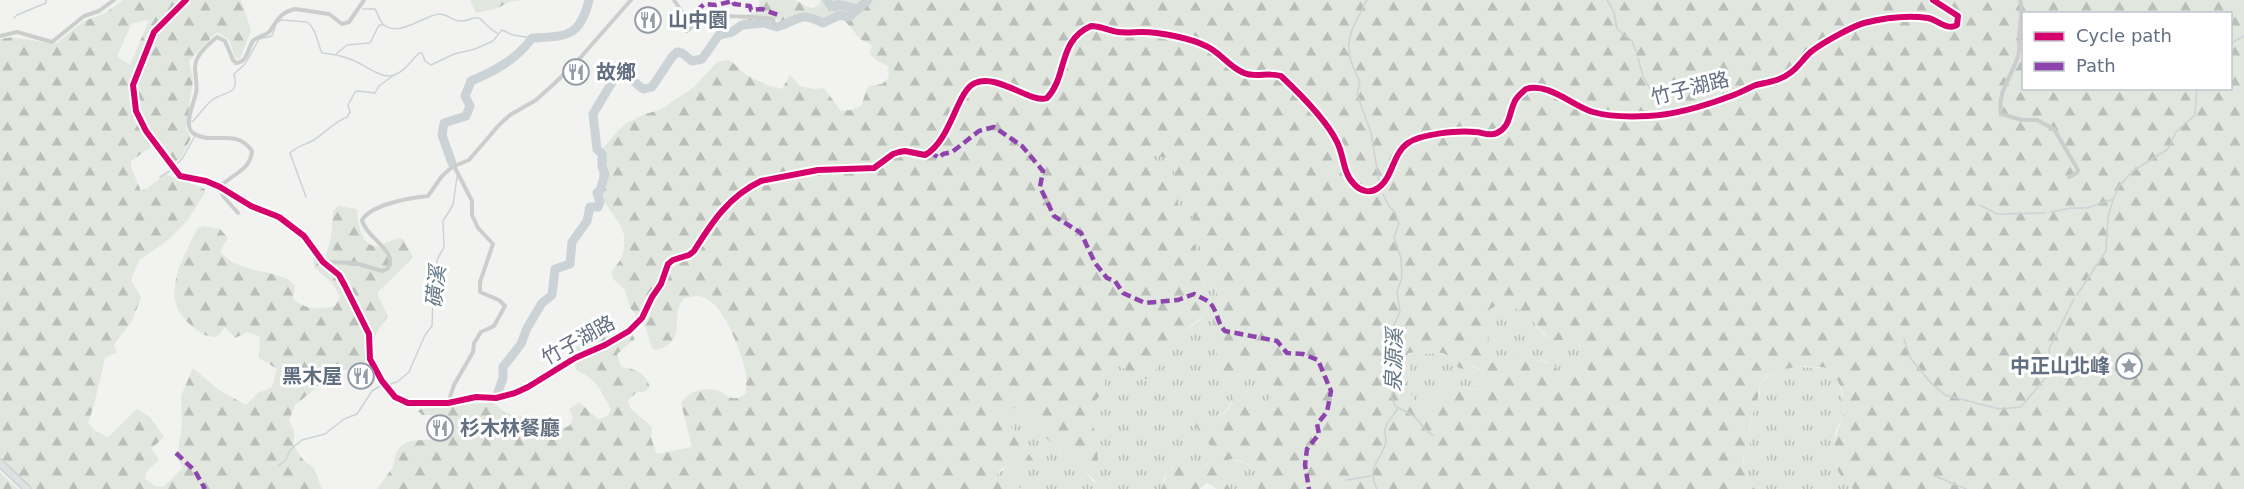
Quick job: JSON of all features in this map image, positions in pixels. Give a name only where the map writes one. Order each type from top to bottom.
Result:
[{"type":"main road","points":[[0,463],[27,489]]},
{"type":"street","points":[[0,36],[17,32],[52,42],[84,15],[99,11],[114,0]]},
{"type":"street","name":"竹子湖路","points":[[186,0],[162,23],[149,41],[133,86],[136,111],[146,131],[180,176],[206,181],[220,187],[251,206],[279,216],[304,236],[323,262],[339,276],[369,334],[369,359],[385,386],[395,397],[408,403],[448,403],[476,397],[495,398],[515,393],[575,358],[604,345],[629,331],[642,318],[652,297],[661,285],[668,264],[694,251],[724,208],[753,185],[818,170],[874,168],[899,152],[905,151],[925,156],[947,132],[965,91],[974,83],[980,81],[1001,84],[1039,100],[1047,98],[1054,87],[1066,50],[1079,33],[1091,26],[1117,32],[1161,34],[1194,42],[1215,51],[1233,67],[1245,73],[1281,76],[1327,125],[1338,143],[1350,179],[1363,191],[1371,192],[1383,183],[1397,154],[1407,143],[1418,138],[1471,131],[1489,135],[1501,130],[1509,120],[1514,101],[1526,89],[1539,89],[1582,108],[1609,115],[1647,116],[1674,112],[1779,80],[1796,69],[1813,50],[1861,24],[1887,18],[1922,17],[1945,26],[1957,25],[1958,16],[1933,0]]},
{"type":"street","points":[[238,213],[223,196],[220,187],[228,178],[247,166],[251,161],[252,151],[249,146],[233,137],[194,134],[190,129],[189,123],[197,88],[195,67],[197,58],[218,37],[225,41],[233,60],[240,63],[244,60],[255,38],[268,33],[275,20],[290,10],[329,14],[342,24],[349,22],[364,0]]},
{"type":"street","points":[[323,262],[355,263],[382,271],[387,269],[391,264],[391,259],[379,243],[363,228],[362,220],[365,215],[396,202],[428,196],[442,176],[454,166],[469,160],[510,115],[536,100],[555,83],[631,0]]},
{"type":"street","points":[[674,0],[686,18],[685,30],[687,31],[700,20],[710,17],[773,19],[774,24]]},
{"type":"street","points":[[2022,18],[2018,56],[2004,84],[2001,114],[2022,120],[2037,120],[2054,129],[2078,170],[2069,177]]},
{"type":"street","points":[[448,403],[454,386],[473,352],[474,343],[481,332],[494,326],[505,306],[499,300],[480,292],[480,282],[493,244],[478,228],[472,216],[472,201],[454,166]]},
{"type":"green space","points":[[123,0],[241,0],[251,30],[240,59],[235,58],[229,40],[217,32],[189,61],[193,80],[186,129],[191,138],[180,159],[173,163],[163,147],[154,145],[131,161],[131,167],[141,191],[165,174],[205,189],[205,193],[187,221],[166,242],[139,260],[131,280],[141,297],[133,319],[114,345],[117,352],[105,358],[88,423],[94,430],[108,437],[137,409],[150,417],[164,437],[151,449],[159,459],[146,473],[145,479],[155,486],[164,487],[183,467],[177,459],[182,424],[181,396],[193,368],[219,390],[246,405],[258,393],[272,387],[277,369],[259,358],[260,337],[248,332],[235,338],[225,327],[217,337],[209,336],[198,331],[182,315],[176,304],[174,292],[176,279],[197,229],[203,226],[220,229],[228,238],[220,251],[227,259],[290,281],[295,286],[293,299],[298,303],[313,308],[324,308],[335,306],[340,297],[332,283],[314,267],[313,256],[317,258],[325,256],[332,228],[333,211],[338,206],[357,209],[361,232],[366,242],[376,246],[400,238],[404,240],[413,258],[378,292],[388,316],[377,332],[372,350],[364,363],[332,375],[295,405],[289,420],[294,431],[294,446],[304,461],[314,468],[322,489],[24,489],[0,465],[0,39],[12,37],[55,44],[84,21],[104,14]],"holes":[[[149,20],[130,65],[117,56],[132,23]]]},
{"type":"green space","points":[[470,0],[524,0],[509,2],[498,8],[476,13]]},
{"type":"green space","points":[[759,0],[794,0],[813,8],[820,4],[820,0],[2244,0],[2244,489],[1853,489],[1838,471],[1834,450],[1844,410],[1842,390],[1829,368],[1811,367],[1783,370],[1760,383],[1759,395],[1749,428],[1750,445],[1743,460],[1745,473],[1755,489],[1258,489],[1261,480],[1258,474],[1242,461],[1235,459],[1223,462],[1219,468],[1230,489],[1216,489],[1207,483],[1199,489],[1161,489],[1168,472],[1175,464],[1199,469],[1207,466],[1212,448],[1196,426],[1196,420],[1218,416],[1228,410],[1233,396],[1218,372],[1214,318],[1218,296],[1205,264],[1192,217],[1174,176],[1175,159],[1161,157],[1142,148],[1136,152],[1137,156],[1167,186],[1182,211],[1200,267],[1207,311],[1180,336],[1147,379],[1137,377],[1113,364],[1108,364],[1103,369],[1104,389],[1091,411],[1098,458],[1096,482],[1084,469],[1048,440],[1029,417],[1009,405],[1002,409],[1003,415],[1033,460],[1028,466],[1004,467],[995,479],[1001,484],[1015,482],[1020,489],[377,489],[393,467],[396,452],[402,445],[411,441],[447,438],[452,428],[451,422],[441,415],[422,415],[418,411],[421,409],[492,402],[509,414],[531,419],[542,431],[551,433],[569,426],[573,418],[569,409],[579,402],[598,419],[603,418],[611,409],[608,402],[593,381],[576,370],[569,354],[570,349],[628,328],[635,339],[617,354],[621,367],[639,372],[650,387],[644,392],[637,392],[628,400],[630,408],[652,427],[651,438],[657,454],[692,447],[681,403],[693,392],[709,389],[735,398],[746,393],[746,372],[739,349],[722,314],[707,299],[698,296],[684,298],[680,305],[677,328],[672,341],[656,350],[652,348],[644,322],[630,308],[625,290],[613,279],[612,271],[621,259],[624,249],[624,235],[620,224],[600,196],[598,158],[603,148],[625,124],[645,114],[660,110],[694,87],[717,62],[728,60],[746,75],[782,89],[790,75],[800,86],[814,89],[824,88],[841,111],[861,106],[868,86],[882,84],[889,77],[888,66],[870,54],[872,45],[860,39],[841,16],[823,24],[804,18],[788,24],[775,19],[742,21],[743,16],[759,11]],"holes":[[[1497,305],[1516,308],[1526,314],[1551,341],[1575,339],[1581,347],[1580,354],[1588,374],[1579,377],[1566,376],[1550,387],[1547,381],[1557,371],[1556,366],[1549,363],[1521,354],[1498,363],[1491,362],[1486,353],[1490,344],[1485,327],[1486,312]],[[1416,352],[1445,354],[1462,369],[1474,366],[1480,369],[1488,385],[1481,390],[1455,388],[1427,403],[1416,402],[1407,389],[1409,366],[1406,356]],[[1253,372],[1270,381],[1275,391],[1269,401],[1251,411],[1246,407],[1246,398],[1239,394],[1235,378],[1240,373]]]},
{"type":"green space","points":[[1142,148],[1156,155],[1175,159],[1174,176],[1192,217],[1205,264],[1218,296],[1214,318],[1218,372],[1233,396],[1229,407],[1222,413],[1202,418],[1195,424],[1212,448],[1207,465],[1199,469],[1190,466],[1172,466],[1164,478],[1161,489],[1020,489],[1015,482],[1005,485],[998,483],[995,476],[1009,465],[1032,458],[1003,415],[1002,409],[1009,405],[1029,417],[1048,440],[1084,469],[1094,483],[1097,481],[1091,411],[1093,404],[1103,393],[1104,367],[1107,364],[1117,364],[1142,379],[1158,367],[1168,349],[1207,311],[1200,267],[1182,211],[1167,186],[1137,156],[1136,152]]},
{"type":"green space","points":[[1497,305],[1522,311],[1544,335],[1552,340],[1575,339],[1581,348],[1588,374],[1579,377],[1566,376],[1550,387],[1547,383],[1550,376],[1548,362],[1533,360],[1525,354],[1499,363],[1491,362],[1486,352],[1484,324],[1486,312]]},
{"type":"green space","points":[[1416,351],[1440,353],[1449,357],[1457,366],[1477,368],[1484,374],[1488,385],[1482,390],[1456,388],[1427,403],[1416,402],[1407,389],[1409,366],[1406,356]]},
{"type":"green space","points":[[1792,367],[1829,368],[1837,377],[1845,405],[1843,416],[1835,432],[1834,448],[1837,470],[1853,489],[1755,489],[1744,475],[1744,455],[1750,446],[1749,431],[1755,404],[1760,395],[1760,383],[1777,371]]},
{"type":"green space","points":[[1253,372],[1270,381],[1275,391],[1269,401],[1251,411],[1246,407],[1243,396],[1239,394],[1235,378],[1240,373]]},
{"type":"green space","points":[[1229,460],[1244,463],[1256,471],[1261,480],[1258,489],[1230,489],[1219,468],[1222,463]]},
{"type":"green space","points":[[0,472],[18,489],[0,489]]},
{"type":"waterway","points":[[14,18],[46,3],[46,0]]},
{"type":"waterway","points":[[452,163],[442,135],[444,123],[466,116],[470,106],[465,96],[471,81],[505,64],[532,38],[563,35],[576,28],[581,22],[589,0]]},
{"type":"waterway","points":[[827,0],[831,6],[840,5],[858,9],[868,0]]},
{"type":"waterway","points":[[829,4],[839,0]]},
{"type":"waterway","name":"泉源溪","points":[[1367,0],[1352,31],[1349,49],[1350,58],[1360,82],[1357,94],[1371,133],[1379,181]]},
{"type":"waterway","points":[[1607,0],[1614,12],[1617,29],[1632,41],[1636,52]]},
{"type":"waterway","points":[[363,9],[375,9],[383,24],[390,28],[397,29],[441,14],[460,21],[479,18],[497,33]]},
{"type":"waterway","points":[[498,392],[503,378],[503,367],[521,344],[527,328],[542,303],[552,295],[555,269],[570,264],[572,242],[587,221],[590,207],[598,207],[600,202],[597,193],[605,174],[602,154],[597,149],[593,114],[614,79],[623,73],[644,89],[652,87],[677,52],[692,61],[702,59],[719,35],[732,32],[742,25],[764,23],[777,27],[803,17],[823,23],[840,15],[849,17],[858,9]]},
{"type":"waterway","points":[[277,23],[281,20],[307,22],[315,32],[322,53],[350,59],[386,76],[395,75],[403,70],[419,53],[422,53],[425,61],[431,65],[454,54],[475,49],[493,41],[502,30],[513,35],[532,38]]},
{"type":"waterway","points":[[336,54],[347,45],[370,43],[379,25],[383,25]]},
{"type":"waterway","points":[[192,122],[212,100],[233,90],[234,74],[245,64],[259,39],[272,36],[275,27]]},
{"type":"waterway","points":[[2232,43],[2244,36]]},
{"type":"waterway","points":[[1638,58],[1643,76],[1653,94]]},
{"type":"waterway","points":[[306,197],[290,153],[347,117],[350,112],[348,105],[355,92],[375,93],[379,86],[394,75]]},
{"type":"waterway","points":[[2051,212],[2087,208],[2113,199],[2120,185],[2133,171],[2168,149],[2176,132],[2195,115],[2197,90]]},
{"type":"waterway","points":[[177,164],[195,136]]},
{"type":"waterway","points":[[160,177],[171,170]]},
{"type":"waterway","name":"磺溪","points":[[389,384],[397,382],[409,372],[425,335],[432,326],[433,298],[437,293],[437,260],[444,247],[443,221],[453,205],[457,177]]},
{"type":"waterway","name":"泉源溪","points":[[1377,489],[1374,481],[1374,468],[1385,447],[1386,427],[1397,410],[1391,396],[1398,378],[1397,356],[1392,345],[1394,325],[1400,312],[1397,292],[1402,277],[1401,258],[1394,237],[1399,224],[1395,212],[1383,194]]},
{"type":"waterway","points":[[2077,295],[2106,251],[2108,217],[2113,200]]},
{"type":"waterway","points":[[1980,205],[1997,214],[2045,213]]},
{"type":"waterway","points":[[1904,339],[1911,359],[1931,383],[1945,395],[1999,409],[2021,407],[2052,370],[2049,349],[2074,299]]},
{"type":"waterway","name":"磺溪","points":[[278,466],[285,461],[291,449],[302,440],[325,434],[344,419],[357,414],[372,391],[380,386]]},
{"type":"waterway","points":[[1397,407],[1414,416],[1434,436]]},
{"type":"waterway","points":[[1346,480],[1371,476]]},
{"type":"waterway","points":[[1935,476],[1966,489]]},
{"type":"marked path","points":[[686,18],[692,16],[704,4],[716,5],[733,1],[734,4],[750,6],[751,10],[762,9],[778,15]]},
{"type":"marked path","points":[[930,152],[939,158],[943,154],[952,152],[979,131],[994,127],[1022,146],[1043,171],[1040,187],[1054,216],[1081,233],[1095,263],[1107,278],[1115,281],[1123,293],[1145,303],[1178,300],[1194,294],[1211,304],[1225,331],[1277,341],[1287,353],[1303,354],[1318,360],[1331,391],[1327,412],[1317,424],[1319,434],[1307,449],[1305,465],[1309,489]]},
{"type":"marked path","points":[[176,453],[195,471],[205,489]]},
{"type":"cycle path","points":[[186,0],[154,32],[133,85],[136,111],[146,131],[180,176],[206,181],[220,187],[251,206],[279,217],[304,236],[323,262],[339,275],[345,286],[369,334],[370,359],[382,381],[395,397],[408,403],[448,403],[476,397],[496,398],[515,393],[575,358],[605,345],[629,331],[642,318],[661,284],[668,264],[694,251],[722,211],[750,187],[761,181],[818,170],[874,168],[899,152],[925,155],[941,139],[963,95],[975,83],[994,82],[1032,97],[1047,98],[1054,89],[1073,40],[1080,32],[1091,26],[1118,32],[1149,32],[1183,38],[1211,49],[1244,73],[1281,76],[1312,107],[1332,134],[1350,180],[1359,188],[1368,191],[1375,190],[1383,184],[1399,153],[1414,140],[1450,132],[1478,132],[1491,135],[1497,133],[1507,124],[1516,99],[1526,89],[1543,89],[1585,109],[1606,115],[1641,116],[1679,112],[1782,78],[1793,71],[1809,53],[1830,39],[1864,23],[1888,18],[1912,17],[1932,19],[1950,27],[1957,25],[1958,16],[1933,0]]},
{"type":"place","name":"山中園","points":[[648,20]]},
{"type":"place","name":"故鄉","points":[[576,72]]},
{"type":"place","name":"中正山北峰","points":[[2129,366]]},
{"type":"place","name":"黑木屋","points":[[361,376]]},
{"type":"place","name":"杉木林餐廳","points":[[440,428]]}]
